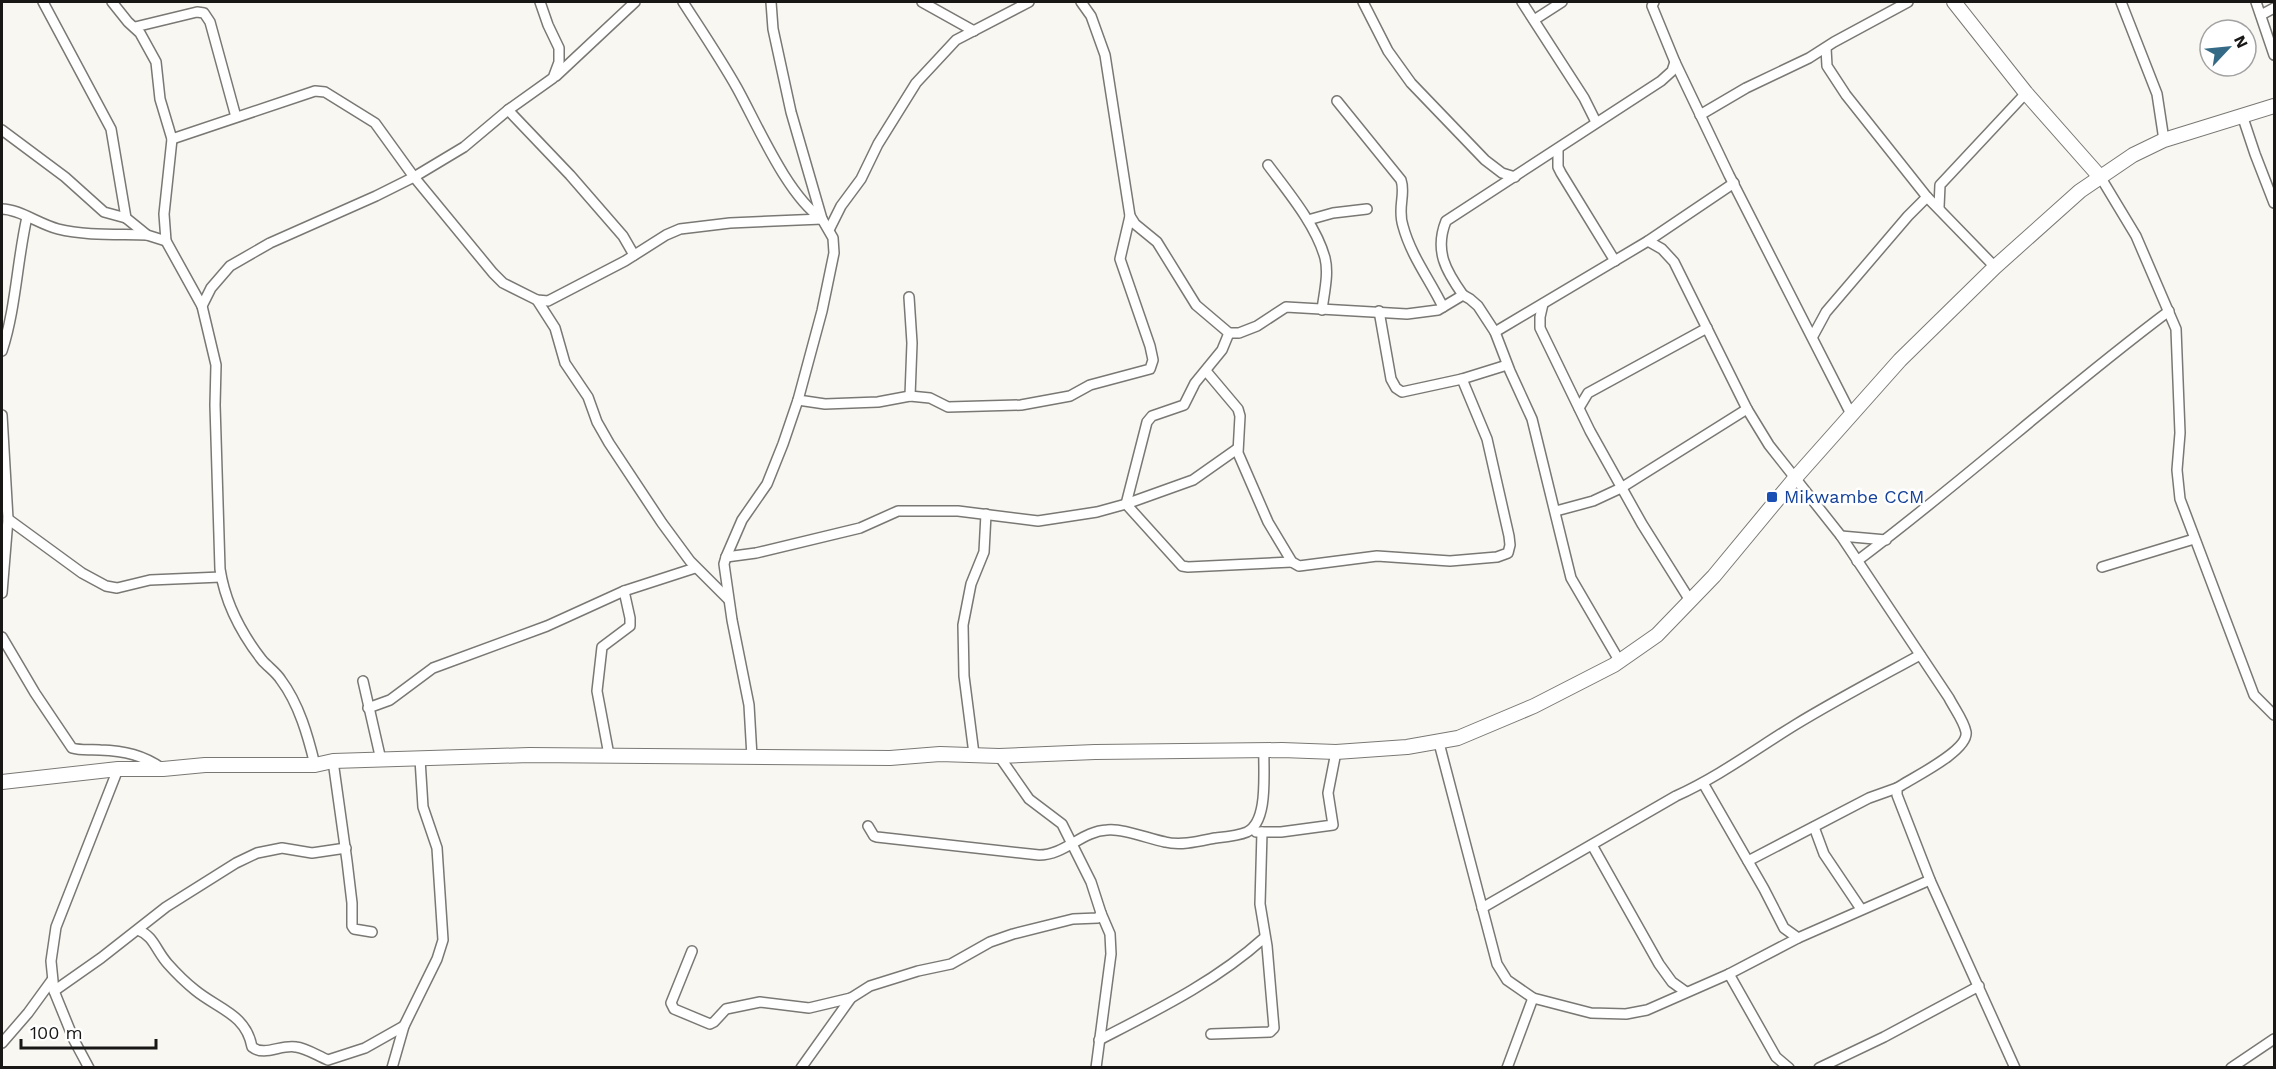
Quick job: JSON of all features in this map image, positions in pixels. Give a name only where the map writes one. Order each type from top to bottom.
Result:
[{"type":"main road","points":[[1956,2],[2026,93],[2102,178]]},
{"type":"main road","points":[[2,782],[118,769],[163,769],[205,765],[315,765],[333,761],[609,755],[890,758],[940,754],[999,756],[1095,752],[1264,750],[1336,753],[1439,742],[1496,723],[1620,662],[1657,635],[1691,602],[1796,477],[1900,360],[1995,267],[2080,191],[2133,155],[2163,140],[2274,106]]},
{"type":"street","points":[[43,2],[111,129],[126,218]]},
{"type":"street","points":[[112,2],[135,27],[156,62],[160,99],[172,139],[164,214],[166,241],[202,306],[216,365],[214,405],[221,577],[229,607],[240,627],[262,660],[280,679],[287,691],[306,730],[315,765]]},
{"type":"street","points":[[540,2],[559,48],[559,62],[553,78]]},
{"type":"street","points":[[202,306],[211,288],[230,266],[270,243],[414,177],[464,147],[508,110],[553,78],[635,2]]},
{"type":"street","points":[[683,2],[721,61],[806,207],[822,219]]},
{"type":"street","points":[[752,757],[748,705],[724,567],[742,520],[767,484],[798,400],[822,311],[834,253],[833,238],[822,219],[791,112],[773,28],[771,2]]},
{"type":"street","points":[[922,2],[974,31]]},
{"type":"street","points":[[829,230],[841,206],[861,179],[878,144],[916,83],[956,40],[1029,2]]},
{"type":"street","points":[[798,400],[825,404],[857,403],[910,396],[930,398],[948,407],[1021,405],[1070,396],[1090,385],[1150,369],[1153,360],[1150,346],[1120,259],[1130,216],[1105,55],[1091,16],[1081,2]]},
{"type":"street","points":[[1363,2],[1388,51],[1411,83],[1485,160],[1502,173],[1515,177]]},
{"type":"street","points":[[1522,2],[1584,98],[1596,122]]},
{"type":"street","points":[[1534,20],[1562,2]]},
{"type":"street","points":[[1700,115],[1746,88],[1809,58],[1908,2]]},
{"type":"street","points":[[2121,2],[2157,94],[2163,140]]},
{"type":"street","points":[[2256,2],[2274,55]]},
{"type":"street","points":[[1651,3],[1700,115],[1814,336],[1852,416]]},
{"type":"street","points":[[2261,15],[2274,8]]},
{"type":"street","points":[[135,27],[197,12],[204,13],[210,22],[236,117]]},
{"type":"street","points":[[559,48],[579,55]]},
{"type":"street","points":[[1826,48],[1827,66],[1846,95],[1927,197],[1995,267]]},
{"type":"street","points":[[1809,58],[1827,66]]},
{"type":"street","points":[[1620,662],[1571,578],[1532,419],[1507,365],[1495,332],[1478,306],[1463,295],[1442,259],[1443,230],[1446,221],[1661,81],[1672,71],[1675,62]]},
{"type":"street","points":[[172,139],[315,91],[325,92],[375,123],[414,177],[493,273],[503,282],[537,300],[548,301],[680,229],[730,223],[822,219]]},
{"type":"street","points":[[1939,207],[1940,185],[2026,93]]},
{"type":"street","points":[[1337,100],[1401,180],[1403,187],[1399,211],[1403,228],[1418,264],[1443,307]]},
{"type":"street","points":[[508,110],[570,175],[623,236],[634,255]]},
{"type":"street","points":[[2242,116],[2254,154],[2274,203]]},
{"type":"street","points":[[2,130],[65,177],[104,212],[126,218],[147,235]]},
{"type":"street","points":[[1558,148],[1558,167],[1615,261]]},
{"type":"street","points":[[1538,162],[1558,167]]},
{"type":"street","points":[[1268,165],[1308,220],[1324,257],[1326,268],[1322,310]]},
{"type":"street","points":[[2102,178],[2136,236],[2176,329],[2180,433],[2177,471],[2180,499],[2254,695],[2274,715]]},
{"type":"street","points":[[1495,332],[1648,241],[1734,183]]},
{"type":"street","points":[[1814,336],[1827,312],[1908,216],[1927,197]]},
{"type":"street","points":[[2,209],[13,209],[27,217],[68,231],[147,235],[166,241]]},
{"type":"street","points":[[1308,220],[1333,213],[1367,209]]},
{"type":"street","points":[[1130,216],[1163,250],[1181,283],[1196,304],[1229,333],[1239,333],[1257,326],[1286,307],[1407,314],[1443,307],[1463,295]]},
{"type":"street","points":[[2,351],[27,217]]},
{"type":"street","points":[[1648,241],[1662,249],[1674,262],[1747,409],[1769,445],[1841,536],[1948,698],[1966,733],[1965,740],[1959,748],[1897,788],[1869,798],[1748,861]]},
{"type":"street","points":[[909,297],[912,343],[910,396]]},
{"type":"street","points":[[537,300],[555,328],[565,363],[588,397],[595,418],[609,443],[662,524],[695,568],[728,598]]},
{"type":"street","points":[[1543,304],[1540,328],[1579,408],[1621,488],[1691,602]]},
{"type":"street","points":[[1379,311],[1389,373],[1396,388],[1402,392],[1461,379],[1507,365]]},
{"type":"street","points":[[1857,561],[2169,311]]},
{"type":"street","points":[[1523,316],[1540,328]]},
{"type":"street","points":[[1579,408],[1588,393],[1707,328]]},
{"type":"street","points":[[1126,504],[1147,422],[1152,416],[1184,405],[1195,383],[1222,350],[1229,333]]},
{"type":"street","points":[[1206,371],[1238,409],[1240,418],[1237,449],[1268,522],[1292,562],[1299,566],[1377,556],[1450,561],[1497,557],[1508,553],[1509,536],[1492,457],[1481,424],[1461,379]]},
{"type":"street","points":[[1556,511],[1593,501],[1621,488],[1747,409]]},
{"type":"street","points":[[2,415],[2,452],[7,485],[8,519],[2,593]]},
{"type":"street","points":[[726,557],[756,553],[860,528],[898,511],[958,511],[1038,521],[1097,512],[1193,480],[1237,449]]},
{"type":"street","points":[[1126,504],[1182,566],[1292,562]]},
{"type":"street","points":[[974,754],[964,676],[963,625],[971,584],[984,552],[986,514]]},
{"type":"street","points":[[8,519],[82,573],[106,586],[117,588],[150,580],[221,577]]},
{"type":"street","points":[[1841,536],[1886,540]]},
{"type":"street","points":[[2102,567],[2194,539]]},
{"type":"street","points":[[369,708],[390,700],[433,668],[547,626],[624,591],[695,568]]},
{"type":"street","points":[[609,755],[600,713],[598,686],[602,647],[630,626],[624,591]]},
{"type":"street","points":[[2,637],[35,693],[72,748],[123,752],[147,758],[163,769]]},
{"type":"street","points":[[1482,908],[1676,796],[1703,783],[1802,720],[1920,655]]},
{"type":"street","points":[[363,681],[381,760]]},
{"type":"street","points":[[1439,742],[1497,964],[1507,980],[1533,998],[1591,1013],[1626,1014],[1647,1010],[1729,974],[1780,946],[1930,880]]},
{"type":"street","points":[[1247,832],[1258,823],[1262,805],[1264,750]]},
{"type":"street","points":[[868,826],[877,837],[1039,855],[1049,854],[1072,845],[1090,832],[1106,830],[1178,844],[1247,832],[1281,832],[1333,825],[1328,793],[1336,753]]},
{"type":"street","points":[[999,756],[1029,799],[1062,824],[1091,882],[1110,934],[1111,954],[1096,1068]]},
{"type":"street","points":[[392,1068],[404,1026],[437,959],[443,940],[437,848],[423,807],[420,759]]},
{"type":"street","points":[[333,761],[346,848],[352,926],[354,929],[372,932]]},
{"type":"street","points":[[89,1068],[74,1040],[54,991],[51,961],[56,927],[118,769]]},
{"type":"street","points":[[1703,783],[1784,928],[1798,938]]},
{"type":"street","points":[[1897,788],[1902,811],[1930,880],[2015,1068]]},
{"type":"street","points":[[1814,827],[1824,854],[1862,909]]},
{"type":"street","points":[[1211,1034],[1270,1032],[1274,1028],[1267,946],[1260,904],[1262,832]]},
{"type":"street","points":[[1592,845],[1659,964],[1672,982],[1686,992]]},
{"type":"street","points":[[54,991],[166,907],[218,873],[257,853],[282,848],[312,853],[346,848]]},
{"type":"street","points":[[692,951],[671,1003],[674,1009],[710,1024],[726,1009],[760,1002],[809,1008],[851,998],[884,980],[956,962],[990,942],[1013,934],[1073,919],[1094,919],[1101,913]]},
{"type":"street","points":[[1780,946],[1784,928]]},
{"type":"street","points":[[138,930],[148,933],[167,963],[195,990],[244,1025],[255,1050],[296,1047],[328,1060],[365,1048],[404,1026]]},
{"type":"street","points":[[1099,1040],[1188,995],[1248,953],[1264,938]]},
{"type":"street","points":[[1729,974],[1776,1057],[1789,1068]]},
{"type":"street","points":[[2,1043],[52,980]]},
{"type":"street","points":[[1819,1068],[1884,1037],[1979,986]]},
{"type":"street","points":[[801,1068],[851,998]]},
{"type":"street","points":[[1508,1068],[1533,998]]},
{"type":"street","points":[[2231,1068],[2274,1039]]},
{"type":"place","name":"Mikwambe CCM","points":[[1772,497]]}]
